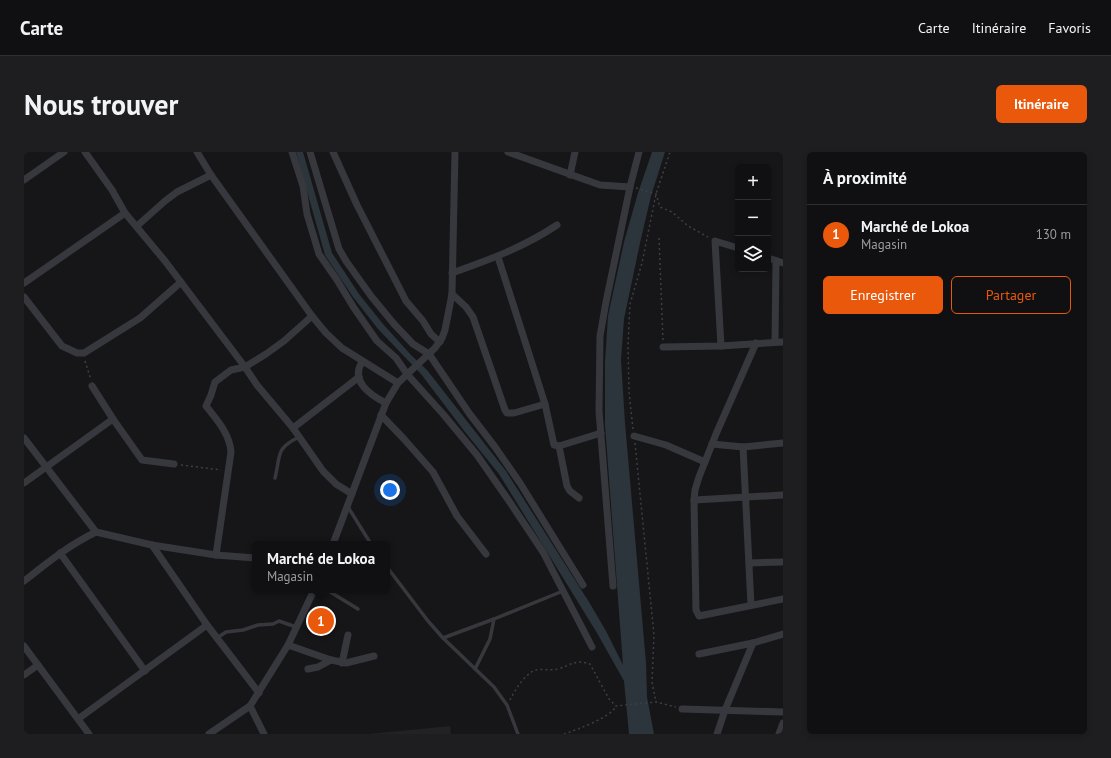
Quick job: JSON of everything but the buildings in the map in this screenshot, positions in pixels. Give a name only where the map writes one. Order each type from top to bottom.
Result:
[{"type":"street","points":[[24,180],[64,152]]},
{"type":"street","points":[[85,152],[112,190],[125,213],[181,282],[261,390],[293,428],[323,471],[336,484],[352,494]]},
{"type":"street","points":[[197,152],[312,316],[326,333],[342,348],[362,362],[398,383]]},
{"type":"street","points":[[292,152],[303,186],[307,214],[319,254],[377,341],[410,372],[477,455],[509,501],[543,552],[592,647]]},
{"type":"street","points":[[310,152],[339,249],[346,261],[371,296],[394,324],[413,344],[429,354],[469,413],[520,483],[583,584]]},
{"type":"street","points":[[332,152],[357,205],[406,300],[431,334],[440,342]]},
{"type":"street","points":[[334,541],[386,403],[398,383],[440,342],[445,330],[452,294],[455,152]]},
{"type":"street","points":[[508,152],[600,185],[630,187]]},
{"type":"street","points":[[570,175],[575,152]]},
{"type":"street","points":[[613,586],[599,411],[600,336],[630,187],[639,152]]},
{"type":"street","points":[[137,226],[177,192],[211,174]]},
{"type":"street","points":[[24,283],[125,213]]},
{"type":"street","points":[[452,273],[498,257],[543,234],[557,225]]},
{"type":"street","points":[[721,346],[715,241],[735,247]]},
{"type":"street","points":[[498,257],[545,404],[554,445],[559,446],[601,433]]},
{"type":"street","points":[[771,259],[783,263]]},
{"type":"street","points":[[775,342],[776,260]]},
{"type":"street","points":[[24,296],[62,346],[77,353],[84,353],[140,318],[181,282]]},
{"type":"street","points":[[452,294],[466,307],[473,317],[507,413],[514,413],[545,404]]},
{"type":"street","points":[[216,555],[229,470],[231,443],[222,426],[206,406],[215,382],[231,370],[245,367],[284,341],[312,316]]},
{"type":"street","points":[[663,347],[721,346],[783,342]]},
{"type":"street","points":[[756,344],[712,444],[695,490],[696,610],[699,616],[783,599]]},
{"type":"street","points":[[362,362],[358,373],[362,384],[374,397],[386,403]]},
{"type":"street","points":[[293,428],[359,377]]},
{"type":"street","points":[[92,386],[142,460],[174,464]]},
{"type":"street","points":[[381,415],[433,472],[457,516],[486,554]]},
{"type":"street","points":[[24,483],[113,419]]},
{"type":"street","points":[[634,436],[666,445],[705,462]]},
{"type":"street","points":[[24,438],[96,532]]},
{"type":"street","points":[[712,444],[743,447],[783,443]]},
{"type":"street","points":[[559,446],[568,486],[570,491],[579,498]]},
{"type":"street","points":[[743,447],[751,605]]},
{"type":"street","points":[[694,500],[783,495]]},
{"type":"street","points":[[24,581],[76,542],[96,532],[152,545],[216,555],[252,558]]},
{"type":"street","points":[[152,545],[207,625],[259,692]]},
{"type":"street","points":[[60,553],[145,671]]},
{"type":"street","points":[[749,563],[783,562]]},
{"type":"street","points":[[210,734],[250,706],[288,645],[313,593]]},
{"type":"street","points":[[78,719],[207,625]]},
{"type":"street","points":[[699,654],[753,643],[783,634]]},
{"type":"street","points":[[342,663],[348,635]]},
{"type":"street","points":[[717,734],[725,710],[753,643]]},
{"type":"street","points":[[288,645],[342,663],[374,656]]},
{"type":"street","points":[[24,646],[89,734]]},
{"type":"street","points":[[308,669],[318,667],[331,660]]},
{"type":"street","points":[[24,676],[38,665]]},
{"type":"street","points":[[250,706],[264,734]]},
{"type":"street","points":[[682,709],[783,712]]},
{"type":"street","points":[[779,734],[783,723]]},
{"type":"lane","points":[[275,478],[280,452],[286,443],[299,437]]},
{"type":"lane","points":[[347,506],[369,541]]},
{"type":"lane","points":[[390,571],[428,621],[494,687],[507,705],[518,734]]},
{"type":"lane","points":[[444,638],[563,591]]},
{"type":"lane","points":[[332,593],[358,609]]},
{"type":"lane","points":[[475,669],[490,639],[494,619]]},
{"type":"lane","points":[[217,638],[226,632],[279,622],[296,627]]},
{"type":"path","points":[[656,702],[652,682],[654,635],[629,392],[628,361],[630,304],[642,263],[655,194],[670,152]]},
{"type":"path","points":[[638,189],[655,194]]},
{"type":"path","points":[[655,194],[660,207],[672,212],[688,226],[715,241]]},
{"type":"path","points":[[659,238],[663,347]]},
{"type":"path","points":[[84,353],[92,386]]},
{"type":"path","points":[[174,464],[229,470]]},
{"type":"path","points":[[507,705],[520,683],[534,671],[557,669],[575,662],[585,662],[590,664],[609,699],[616,706]]},
{"type":"path","points":[[564,734],[611,713],[616,706],[656,702],[682,709]]},
{"type":"shaded area","points":[[296,152],[303,152],[332,253],[359,294],[383,324],[427,370],[506,471],[589,602],[623,665],[605,425],[605,362],[608,316],[624,242],[652,152],[665,152],[651,196],[640,243],[624,319],[621,360],[646,663],[647,697],[654,734],[629,734],[624,681],[597,633],[499,474],[421,374],[378,329],[353,297],[325,255]]},
{"type":"shaded area","points":[[450,726],[451,734],[369,734]]},
{"type":"place","name":"Marché de Lokoa","points":[[321,621]]}]
